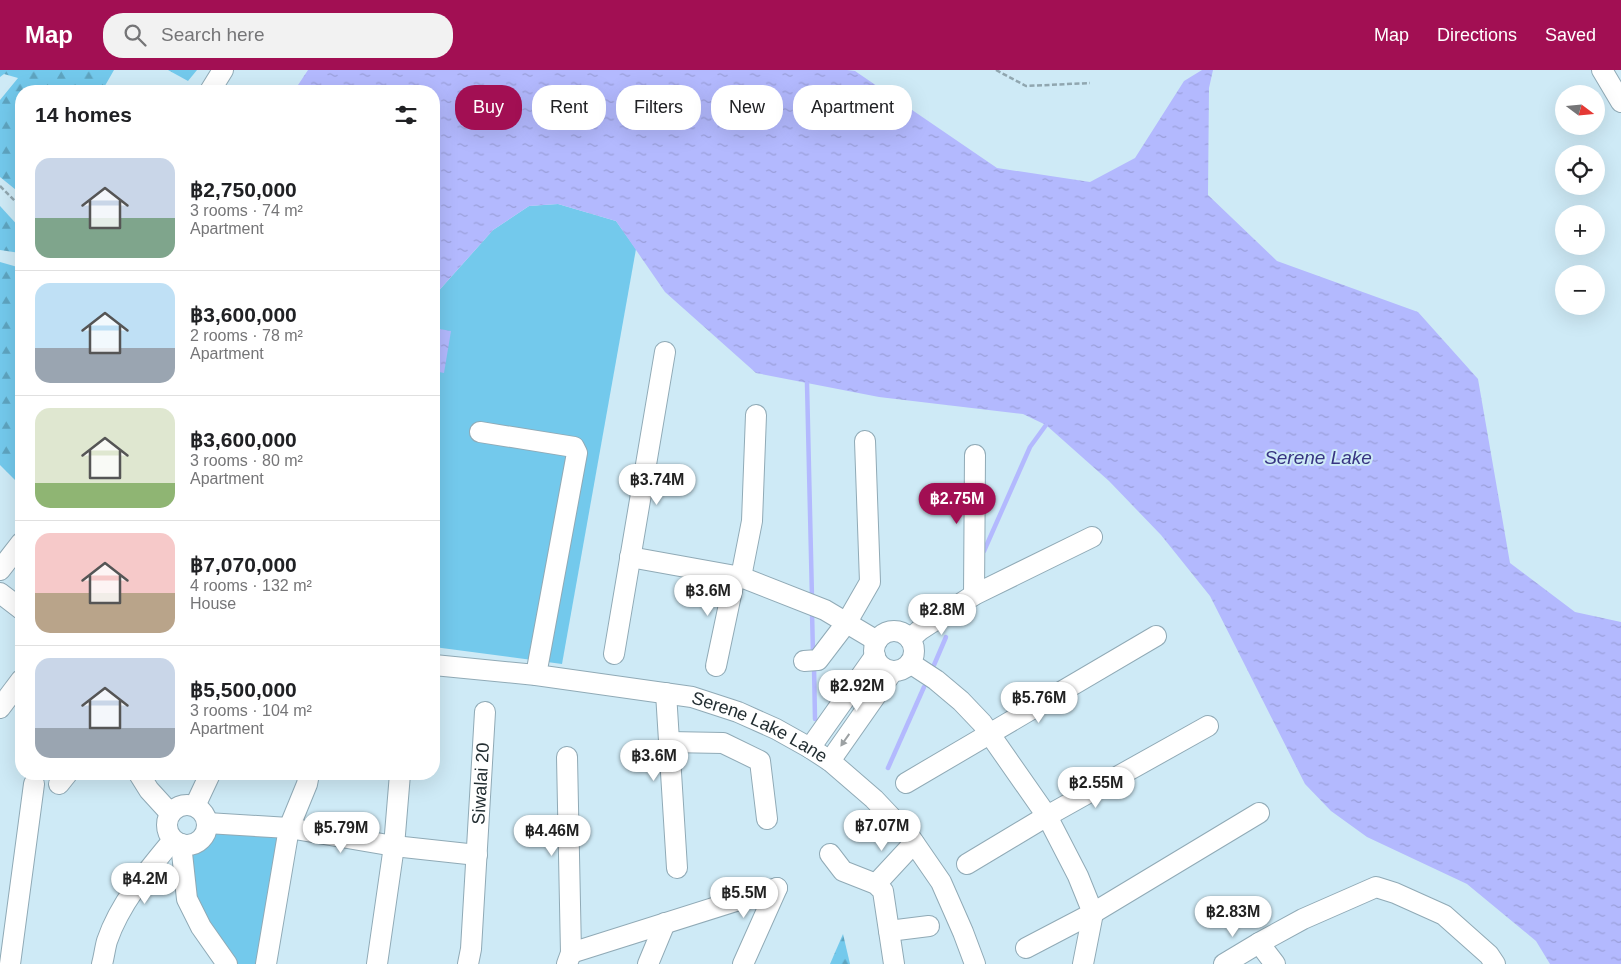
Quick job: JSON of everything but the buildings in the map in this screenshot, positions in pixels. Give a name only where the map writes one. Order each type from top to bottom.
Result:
[{"type":"street","points":[[214,85],[223,70]]},
{"type":"street","points":[[1602,70],[1621,102]]},
{"type":"street","points":[[614,654],[665,352]]},
{"type":"street","points":[[716,666],[752,521],[756,415]]},
{"type":"street","points":[[480,432],[574,447],[578,453],[536,675]]},
{"type":"street","points":[[810,661],[847,622],[870,582],[864,440]]},
{"type":"street","points":[[965,601],[975,455]]},
{"type":"street","points":[[910,639],[920,630],[965,601],[1092,537]]},
{"type":"street","points":[[0,570],[15,551]]},
{"type":"street","points":[[630,556],[738,576],[812,605],[847,622],[876,649],[881,666],[901,667],[936,680],[960,701],[982,723],[1047,816],[1078,876],[1092,913],[1083,964]]},
{"type":"street","points":[[0,593],[15,604]]},
{"type":"street","points":[[810,748],[876,649],[882,635],[893,631],[906,634],[914,651],[830,761]]},
{"type":"street","points":[[906,782],[1156,636]]},
{"type":"street","name":"Serene Lake Lane","points":[[440,666],[536,675],[692,697],[738,712],[776,729],[830,761],[874,799],[914,843],[941,882],[975,964]]},
{"type":"street","points":[[0,708],[15,688]]},
{"type":"street","points":[[666,693],[677,868]]},
{"type":"street","name":"Siwalai 20","points":[[468,964],[471,949],[485,712]]},
{"type":"street","points":[[967,864],[1047,816],[1208,726]]},
{"type":"street","points":[[669,742],[723,743],[760,761],[767,819]]},
{"type":"street","points":[[567,757],[569,959],[665,923],[777,888],[743,964]]},
{"type":"street","points":[[143,780],[149,790],[170,813]]},
{"type":"street","points":[[195,806],[207,780]]},
{"type":"street","points":[[266,964],[289,828],[308,780]]},
{"type":"street","points":[[377,964],[394,846],[400,780]]},
{"type":"street","points":[[10,964],[7,936],[34,784]]},
{"type":"street","points":[[188,804],[201,810],[207,823],[206,830],[200,840],[187,845],[177,842],[169,834],[167,828],[166,819],[170,813],[175,808],[188,804]]},
{"type":"street","points":[[1026,948],[1092,913],[1259,813]]},
{"type":"street","points":[[207,823],[289,828],[394,846],[477,855]]},
{"type":"street","points":[[102,964],[107,941],[123,906],[149,868],[177,842]]},
{"type":"street","points":[[177,842],[187,899],[201,928],[227,964]]},
{"type":"street","points":[[876,884],[914,843]]},
{"type":"street","points":[[830,854],[843,871],[876,884],[883,891],[894,964]]},
{"type":"street","points":[[1224,964],[1304,919],[1376,887],[1395,893],[1444,915],[1489,955],[1495,964]]},
{"type":"street","points":[[648,964],[665,923]]},
{"type":"street","points":[[889,931],[929,926]]},
{"type":"street","points":[[1259,943],[1275,964]]},
{"type":"path","points":[[996,70],[1026,86],[1090,83]]},
{"type":"path","points":[[0,186],[15,201]]},
{"type":"green space","points":[[0,70],[114,70],[105,85],[15,85],[15,189],[0,177],[0,100],[18,78],[4,74],[0,77]]},
{"type":"green space","points":[[168,70],[197,70],[188,81]]},
{"type":"green space","points":[[558,204],[616,221],[636,249],[562,664],[440,648],[440,289],[493,230],[529,206]]},
{"type":"green space","points":[[0,206],[15,222],[15,252],[0,250]]},
{"type":"green space","points":[[0,262],[15,266],[15,480],[0,465]]},
{"type":"green space","points":[[214,831],[280,835],[258,964],[236,964],[208,923],[194,896],[188,853],[204,846]]},
{"type":"green space","points":[[843,934],[850,964],[830,964]]},
{"type":"water","name":"Serene Lake","points":[[308,70],[847,70],[855,71],[875,85],[793,85],[793,130],[912,130],[912,110],[997,168],[1090,182],[1135,158],[1184,81],[1202,70],[1213,70],[1209,88],[1208,195],[1277,261],[1418,312],[1478,379],[1510,563],[1575,612],[1621,622],[1621,964],[1550,964],[1536,941],[1467,884],[1367,837],[1331,811],[1305,784],[1210,596],[1161,535],[1109,481],[1046,425],[1023,414],[879,397],[756,373],[665,292],[616,221],[558,204],[529,206],[493,230],[440,289],[440,85],[298,85]]},
{"type":"water","points":[[440,329],[451,331],[444,373],[440,372]]},
{"type":"waterway","points":[[807,383],[812,598]]},
{"type":"waterway","points":[[984,551],[1030,447],[1046,425]]},
{"type":"waterway","points":[[812,611],[813,655]]},
{"type":"waterway","points":[[934,665],[946,637]]},
{"type":"waterway","points":[[814,666],[815,719]]},
{"type":"waterway","points":[[888,768],[924,687]]}]
